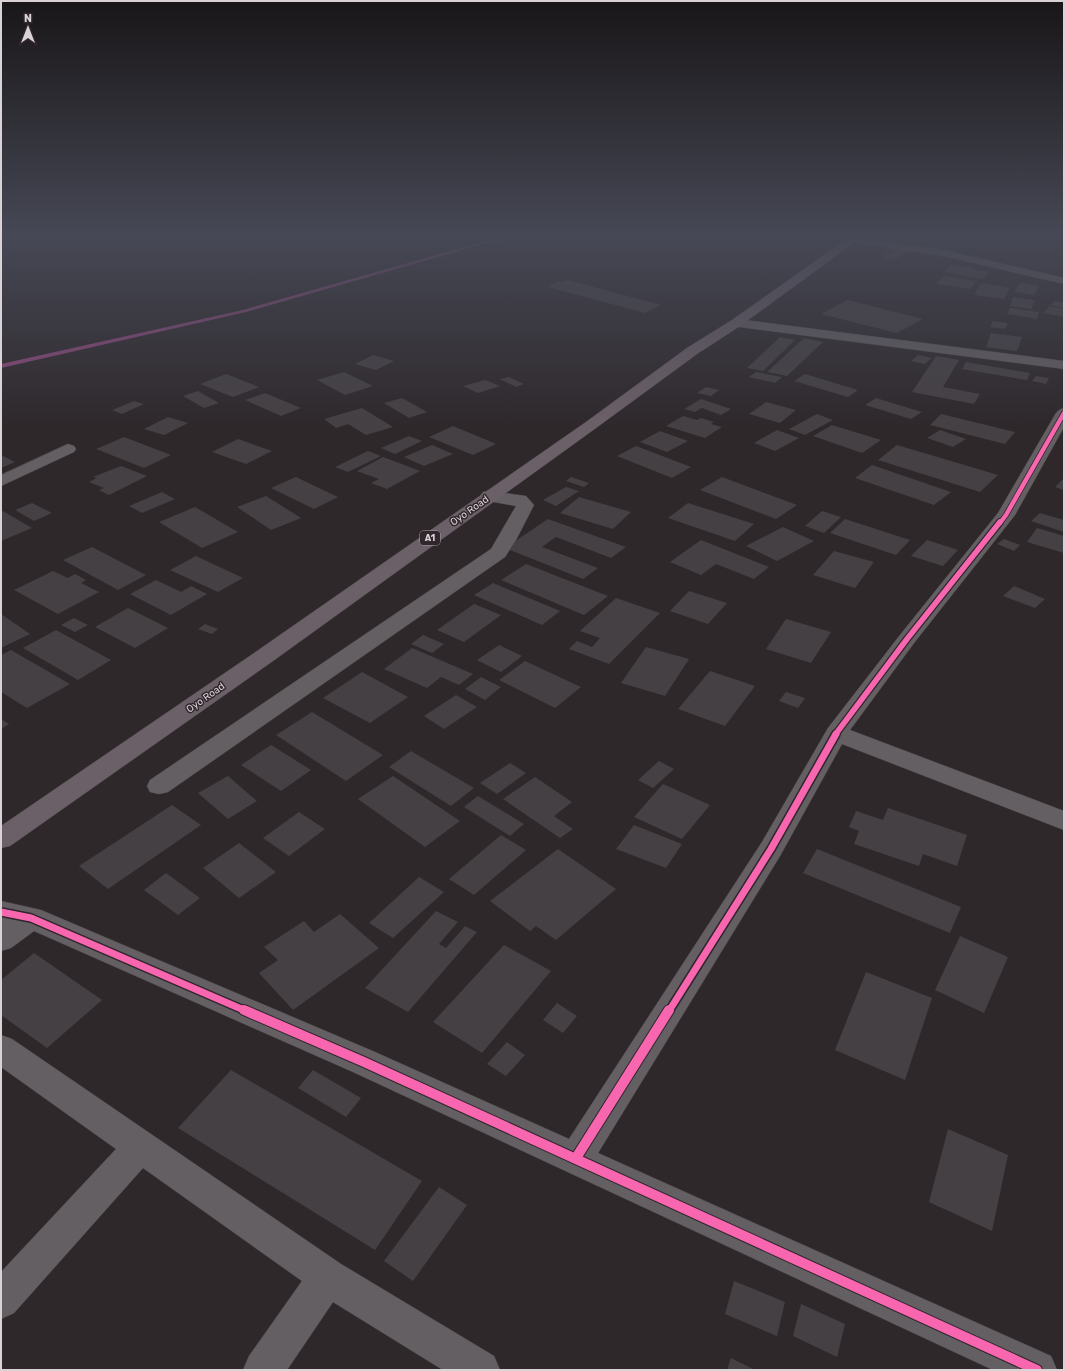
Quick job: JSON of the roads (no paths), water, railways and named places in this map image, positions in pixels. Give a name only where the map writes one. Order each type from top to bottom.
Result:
[{"type":"highway","name":"Oyo Road","points":[[1,839],[265,656],[591,425],[692,351],[736,323],[768,300]]},
{"type":"street","points":[[736,323],[1063,366]]},
{"type":"street","points":[[576,1158],[771,848],[836,733],[907,639],[1006,515],[1064,413]]},
{"type":"street","points":[[1,480],[68,449]]},
{"type":"street","points":[[159,786],[498,553],[507,540],[524,505],[520,500],[489,496]]},
{"type":"street","points":[[836,733],[1064,821]]},
{"type":"street","points":[[1,940],[16,915],[357,1058],[1037,1370]]},
{"type":"street","points":[[1,1049],[328,1277],[480,1370]]},
{"type":"street","points":[[1,1300],[141,1146]]},
{"type":"street","points":[[263,1370],[328,1277]]},
{"type":"waterway","points":[[1,366],[244,311],[283,300]]}]
